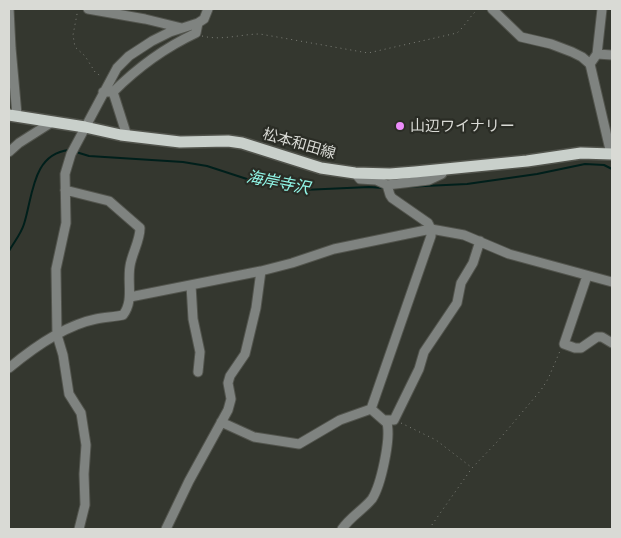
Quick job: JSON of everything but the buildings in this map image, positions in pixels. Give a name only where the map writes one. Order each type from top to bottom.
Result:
[{"type":"main road","name":"松本和田線","points":[[13,115],[127,136],[180,142],[228,141],[242,143],[321,168],[355,173],[390,174],[528,161],[581,153],[612,154]]},
{"type":"street","points":[[9,9],[13,115]]},
{"type":"street","points":[[88,9],[146,19],[183,28],[197,28]]},
{"type":"street","points":[[79,529],[85,505],[84,474],[86,445],[81,413],[69,394],[63,355],[57,335],[56,269],[66,223],[65,174],[71,154],[85,127],[108,92],[152,57],[197,28],[208,10],[216,9]]},
{"type":"street","points":[[492,9],[521,36],[552,44],[582,56],[590,64],[609,135],[612,154]]},
{"type":"street","points":[[590,64],[597,54],[602,9]]},
{"type":"street","points":[[127,136],[108,92],[108,83],[117,68],[129,56],[152,41],[183,28]]},
{"type":"street","points":[[597,54],[612,55]]},
{"type":"street","points":[[9,152],[19,143],[52,122]]},
{"type":"street","points":[[355,173],[360,179],[376,180],[387,185],[434,178],[442,174],[442,169]]},
{"type":"street","points":[[371,409],[431,236],[431,229],[421,217],[392,198],[387,185]]},
{"type":"street","points":[[9,368],[26,354],[57,335],[96,319],[123,315],[128,309],[130,297],[129,269],[140,234],[140,228],[109,201],[65,190]]},
{"type":"street","points":[[130,297],[292,263],[334,249],[431,229],[464,235],[480,240],[509,254],[612,282]]},
{"type":"street","points":[[384,420],[394,420],[419,369],[424,352],[457,302],[461,283],[473,263],[480,240]]},
{"type":"street","points":[[166,529],[188,481],[228,410],[231,399],[228,383],[230,376],[245,354],[256,308],[261,270]]},
{"type":"street","points":[[588,276],[564,344],[581,348],[598,337],[602,337],[612,343]]},
{"type":"street","points":[[191,285],[193,319],[200,352],[198,372]]},
{"type":"street","points":[[342,529],[372,498],[376,490],[388,442],[388,431],[384,420],[371,409]]},
{"type":"street","points":[[221,422],[254,437],[299,444],[340,420],[371,409]]},
{"type":"path","points":[[78,9],[73,35],[75,46],[85,56],[95,72],[108,83]]},
{"type":"path","points":[[197,28],[207,37],[230,38],[248,34],[260,34],[368,53],[456,33],[478,9]]},
{"type":"path","points":[[429,529],[472,468],[513,424],[541,390],[564,344]]},
{"type":"path","points":[[394,420],[436,440],[472,468]]},
{"type":"waterway","name":"海岸寺沢","points":[[9,251],[23,228],[32,189],[41,168],[48,159],[57,153],[69,150]]},
{"type":"waterway","name":"海岸寺沢","points":[[76,152],[89,156],[183,162],[207,166],[253,181],[303,190],[384,188]]},
{"type":"waterway","name":"海岸寺沢","points":[[404,187],[467,184],[537,174],[585,164],[604,165],[612,169]]},
{"type":"place","name":"山辺ワイナリー","points":[[400,126]]}]
